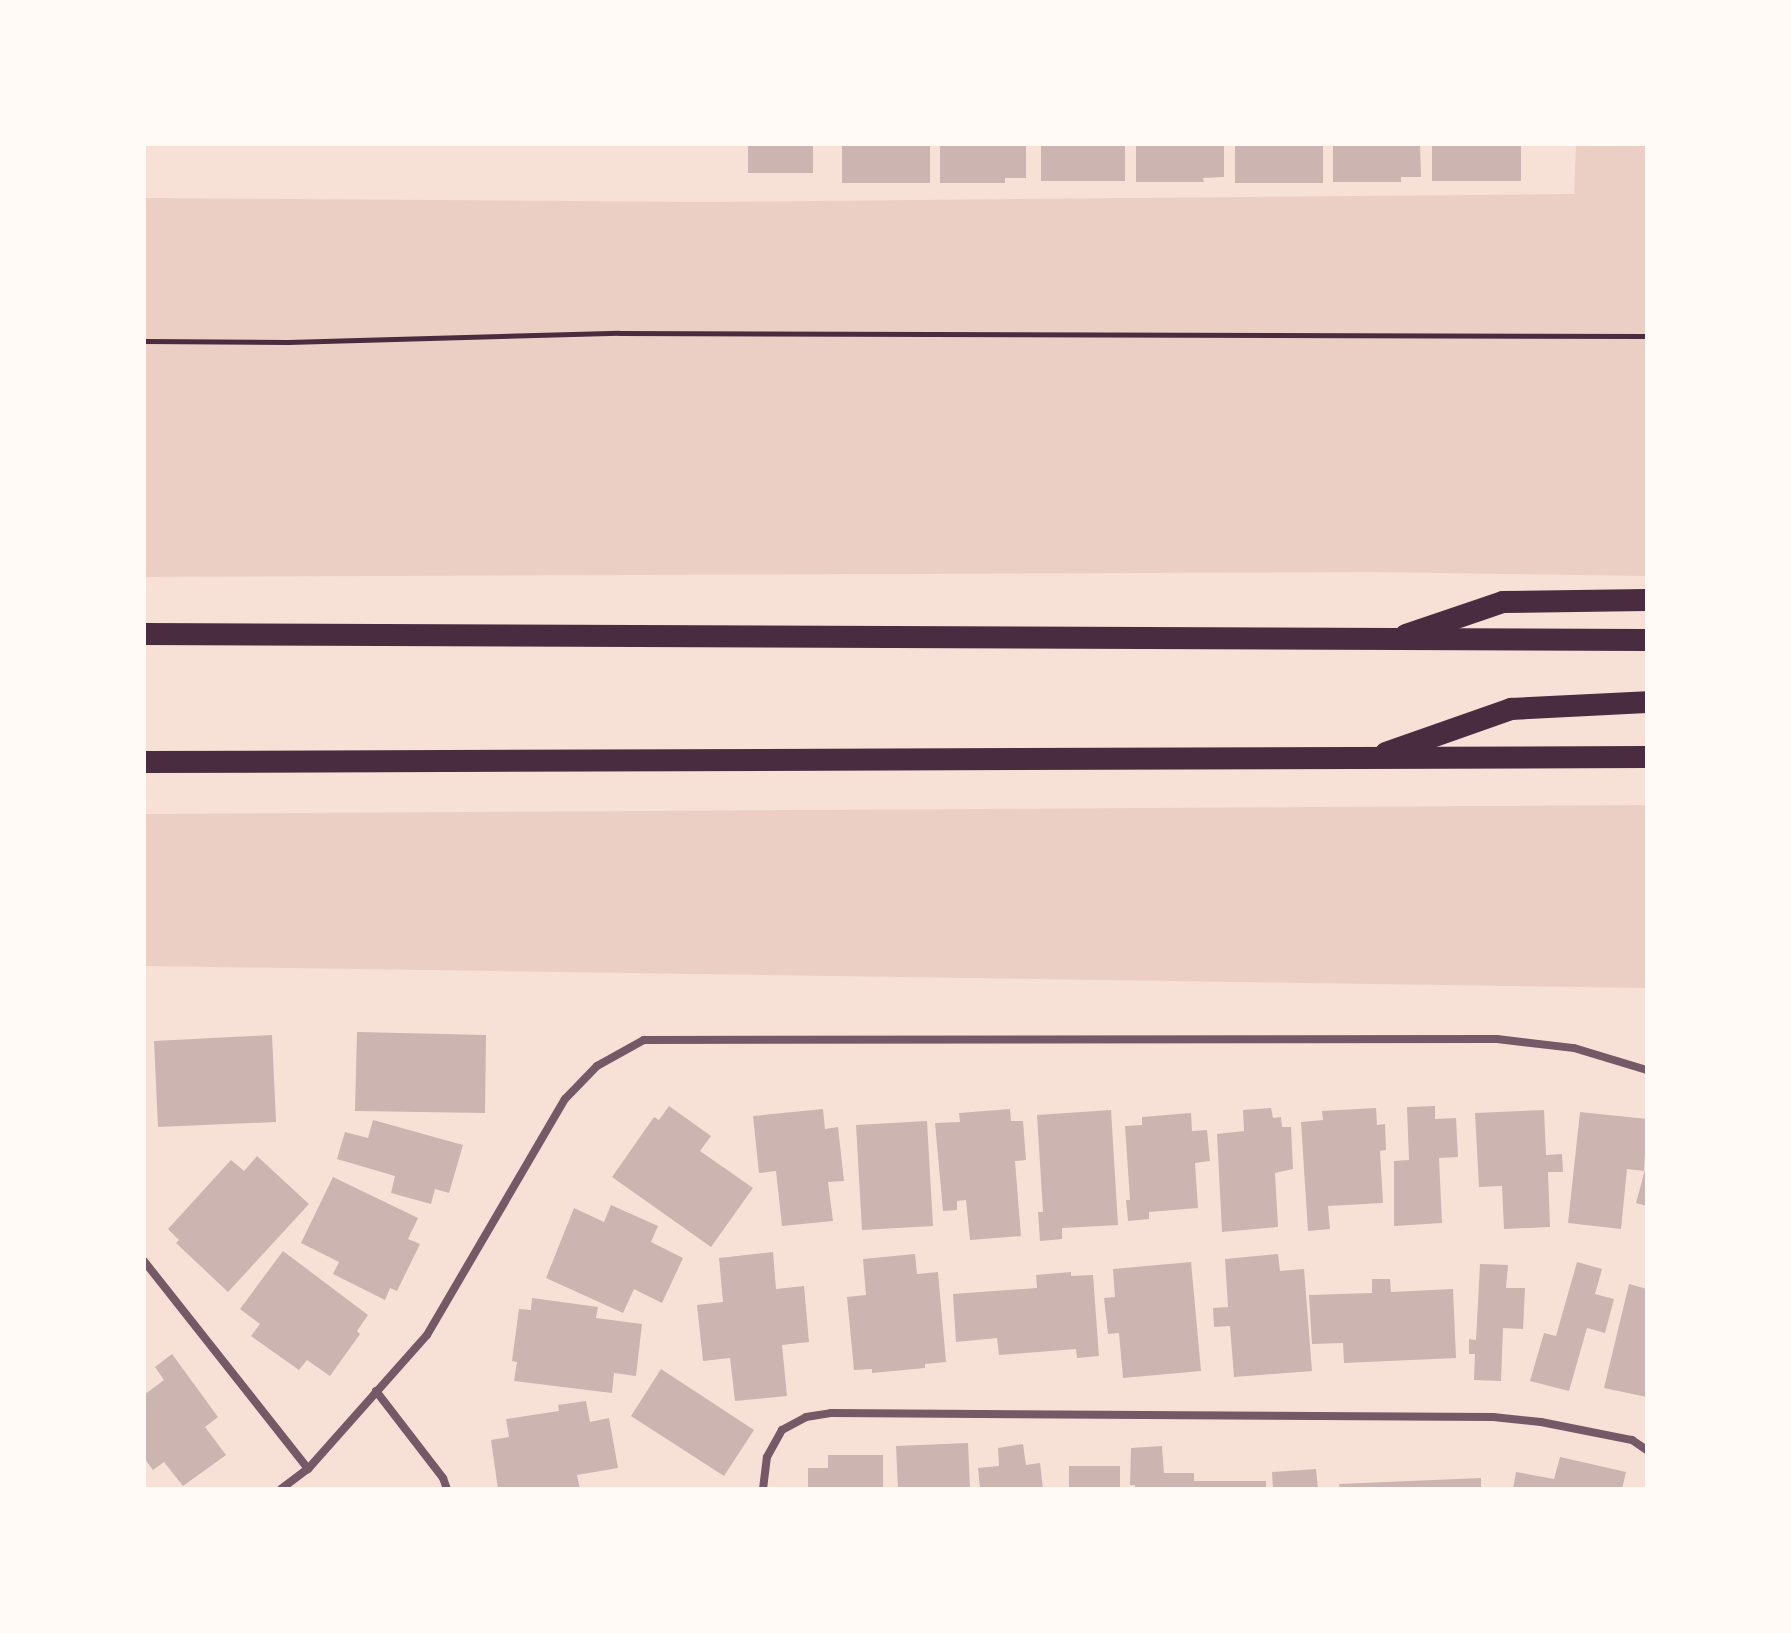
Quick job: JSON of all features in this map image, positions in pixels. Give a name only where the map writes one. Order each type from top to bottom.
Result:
[{"type":"highway","points":[[1387,641],[1503,602],[1647,600]]},
{"type":"highway","points":[[144,634],[1647,640]]},
{"type":"highway","points":[[1373,758],[1511,709],[1647,702]]},
{"type":"highway","points":[[144,762],[1647,757]]},
{"type":"street","points":[[281,1489],[308,1469],[427,1335],[565,1099],[597,1066],[644,1040],[1497,1039],[1574,1048],[1647,1070]]},
{"type":"street","points":[[144,1261],[308,1469]]},
{"type":"street","points":[[376,1391],[443,1478],[447,1489]]},
{"type":"street","points":[[763,1489],[767,1457],[782,1430],[806,1417],[831,1413],[1493,1417],[1541,1422],[1632,1440],[1647,1450]]},
{"type":"path","points":[[144,341],[288,342],[619,333],[1647,336]]},
{"type":"shaded area","points":[[1576,144],[1647,144],[1647,576],[1371,572],[144,577],[144,198],[702,202],[1574,194]]},
{"type":"shaded area","points":[[1647,806],[1647,988],[144,966],[144,814]]},
{"type":"building","points":[[748,144],[813,144],[813,173],[748,173]]},
{"type":"building","points":[[842,144],[930,144],[930,183],[842,183]]},
{"type":"building","points":[[940,144],[1026,144],[1026,178],[1005,178],[1005,183],[940,183]]},
{"type":"building","points":[[1041,144],[1125,144],[1125,181],[1041,181]]},
{"type":"building","points":[[1136,144],[1224,144],[1224,177],[1203,178],[1204,182],[1136,182]]},
{"type":"building","points":[[1235,144],[1323,144],[1323,183],[1235,183]]},
{"type":"building","points":[[1333,144],[1420,144],[1421,177],[1401,177],[1401,182],[1333,182]]},
{"type":"building","points":[[1432,144],[1521,144],[1521,181],[1432,181]]},
{"type":"building","points":[[357,1032],[486,1035],[485,1113],[355,1111]]},
{"type":"building","points":[[272,1035],[276,1122],[158,1127],[154,1041]]},
{"type":"building","points":[[669,1106],[711,1136],[700,1151],[753,1188],[711,1247],[612,1177],[654,1117],[659,1120]]},
{"type":"building","points":[[1435,1106],[1435,1119],[1456,1118],[1458,1157],[1439,1158],[1442,1223],[1394,1226],[1394,1161],[1409,1160],[1407,1107]]},
{"type":"building","points":[[1271,1108],[1273,1118],[1281,1117],[1282,1127],[1291,1127],[1293,1169],[1275,1173],[1278,1227],[1222,1232],[1217,1134],[1244,1131],[1243,1110]]},
{"type":"building","points":[[1376,1108],[1377,1125],[1385,1124],[1386,1150],[1380,1151],[1383,1203],[1328,1206],[1330,1229],[1308,1231],[1301,1122],[1323,1120],[1322,1111]]},
{"type":"building","points":[[823,1109],[825,1129],[838,1127],[844,1181],[828,1182],[833,1221],[782,1226],[776,1171],[759,1173],[753,1116]]},
{"type":"building","points":[[1010,1109],[1011,1121],[1023,1121],[1026,1160],[1015,1161],[1021,1236],[970,1240],[966,1200],[957,1201],[957,1210],[943,1211],[935,1123],[960,1122],[959,1113]]},
{"type":"building","points":[[1111,1110],[1118,1225],[1062,1228],[1062,1239],[1040,1241],[1038,1212],[1043,1212],[1037,1115]]},
{"type":"building","points":[[1544,1110],[1546,1155],[1562,1154],[1563,1172],[1548,1172],[1550,1227],[1504,1229],[1502,1186],[1479,1187],[1475,1113]]},
{"type":"building","points":[[1580,1112],[1647,1119],[1644,1171],[1627,1169],[1621,1229],[1568,1223]]},
{"type":"building","points":[[1191,1113],[1192,1131],[1207,1130],[1210,1161],[1195,1163],[1198,1208],[1149,1212],[1149,1219],[1128,1221],[1126,1200],[1130,1200],[1125,1126],[1142,1125],[1142,1117]]},
{"type":"building","points":[[373,1120],[463,1145],[449,1193],[435,1189],[431,1204],[391,1193],[395,1176],[337,1159],[345,1132],[368,1138]]},
{"type":"building","points":[[927,1121],[933,1226],[862,1230],[856,1125]]},
{"type":"building","points":[[257,1156],[309,1204],[228,1292],[176,1243],[179,1240],[168,1229],[231,1160],[244,1171]]},
{"type":"building","points":[[1647,1166],[1647,1206],[1636,1203]]},
{"type":"building","points":[[333,1177],[418,1218],[408,1239],[420,1244],[397,1291],[390,1288],[385,1300],[333,1274],[339,1262],[301,1243]]},
{"type":"building","points":[[611,1205],[658,1226],[651,1242],[683,1258],[662,1303],[634,1289],[623,1313],[546,1278],[574,1208],[604,1222]]},
{"type":"building","points":[[283,1251],[368,1315],[357,1331],[360,1334],[330,1376],[307,1360],[299,1370],[251,1336],[260,1324],[240,1309]]},
{"type":"building","points":[[773,1252],[776,1289],[804,1286],[809,1342],[782,1345],[787,1396],[735,1401],[730,1358],[703,1361],[697,1305],[723,1302],[719,1258]]},
{"type":"building","points":[[915,1254],[917,1274],[938,1272],[946,1362],[925,1364],[925,1368],[872,1373],[872,1369],[854,1370],[847,1297],[866,1295],[863,1259]]},
{"type":"building","points":[[1278,1254],[1280,1271],[1304,1269],[1312,1371],[1234,1377],[1230,1326],[1214,1327],[1213,1308],[1228,1307],[1225,1259]]},
{"type":"building","points":[[1191,1262],[1201,1371],[1123,1378],[1119,1333],[1108,1334],[1104,1298],[1115,1297],[1113,1269]]},
{"type":"building","points":[[1577,1262],[1602,1269],[1595,1294],[1614,1299],[1605,1333],[1587,1328],[1569,1391],[1530,1381],[1544,1333],[1556,1336]]},
{"type":"building","points":[[1480,1264],[1508,1265],[1506,1288],[1525,1288],[1523,1329],[1503,1328],[1501,1381],[1474,1380],[1475,1354],[1469,1354],[1469,1339],[1476,1340]]},
{"type":"building","points":[[1071,1272],[1071,1276],[1093,1275],[1099,1356],[1077,1358],[1076,1349],[999,1355],[997,1338],[956,1342],[953,1294],[1037,1288],[1036,1275]]},
{"type":"building","points":[[1372,1279],[1390,1279],[1391,1292],[1453,1289],[1456,1358],[1344,1363],[1343,1343],[1312,1344],[1309,1295],[1372,1293]]},
{"type":"building","points":[[1629,1284],[1647,1289],[1647,1397],[1604,1388]]},
{"type":"building","points":[[532,1298],[598,1307],[596,1318],[642,1324],[636,1376],[614,1373],[612,1393],[514,1381],[517,1362],[512,1361],[519,1309],[531,1310]]},
{"type":"building","points":[[172,1354],[218,1417],[205,1427],[226,1455],[183,1486],[164,1462],[153,1470],[144,1458],[144,1395],[164,1380],[155,1367]]},
{"type":"building","points":[[661,1369],[754,1430],[724,1476],[631,1416]]},
{"type":"building","points":[[586,1401],[590,1422],[609,1418],[618,1468],[577,1475],[580,1489],[498,1489],[491,1440],[509,1437],[506,1419],[559,1411],[558,1405]]},
{"type":"building","points":[[968,1443],[970,1489],[898,1489],[896,1446]]},
{"type":"building","points":[[1023,1444],[1026,1465],[1040,1463],[1043,1489],[980,1489],[978,1468],[999,1466],[998,1448]]},
{"type":"building","points":[[1162,1446],[1164,1473],[1194,1473],[1194,1481],[1266,1481],[1266,1489],[1135,1489],[1135,1485],[1130,1485],[1131,1448]]},
{"type":"building","points":[[828,1455],[883,1455],[883,1489],[808,1489],[808,1468],[828,1468]]},
{"type":"building","points":[[1560,1457],[1626,1472],[1622,1489],[1513,1489],[1516,1472],[1554,1479]]},
{"type":"building","points":[[1069,1466],[1120,1466],[1120,1489],[1069,1489]]},
{"type":"building","points":[[1316,1469],[1318,1489],[1273,1489],[1272,1472]]},
{"type":"building","points":[[1481,1478],[1481,1489],[1340,1489],[1339,1484]]}]
